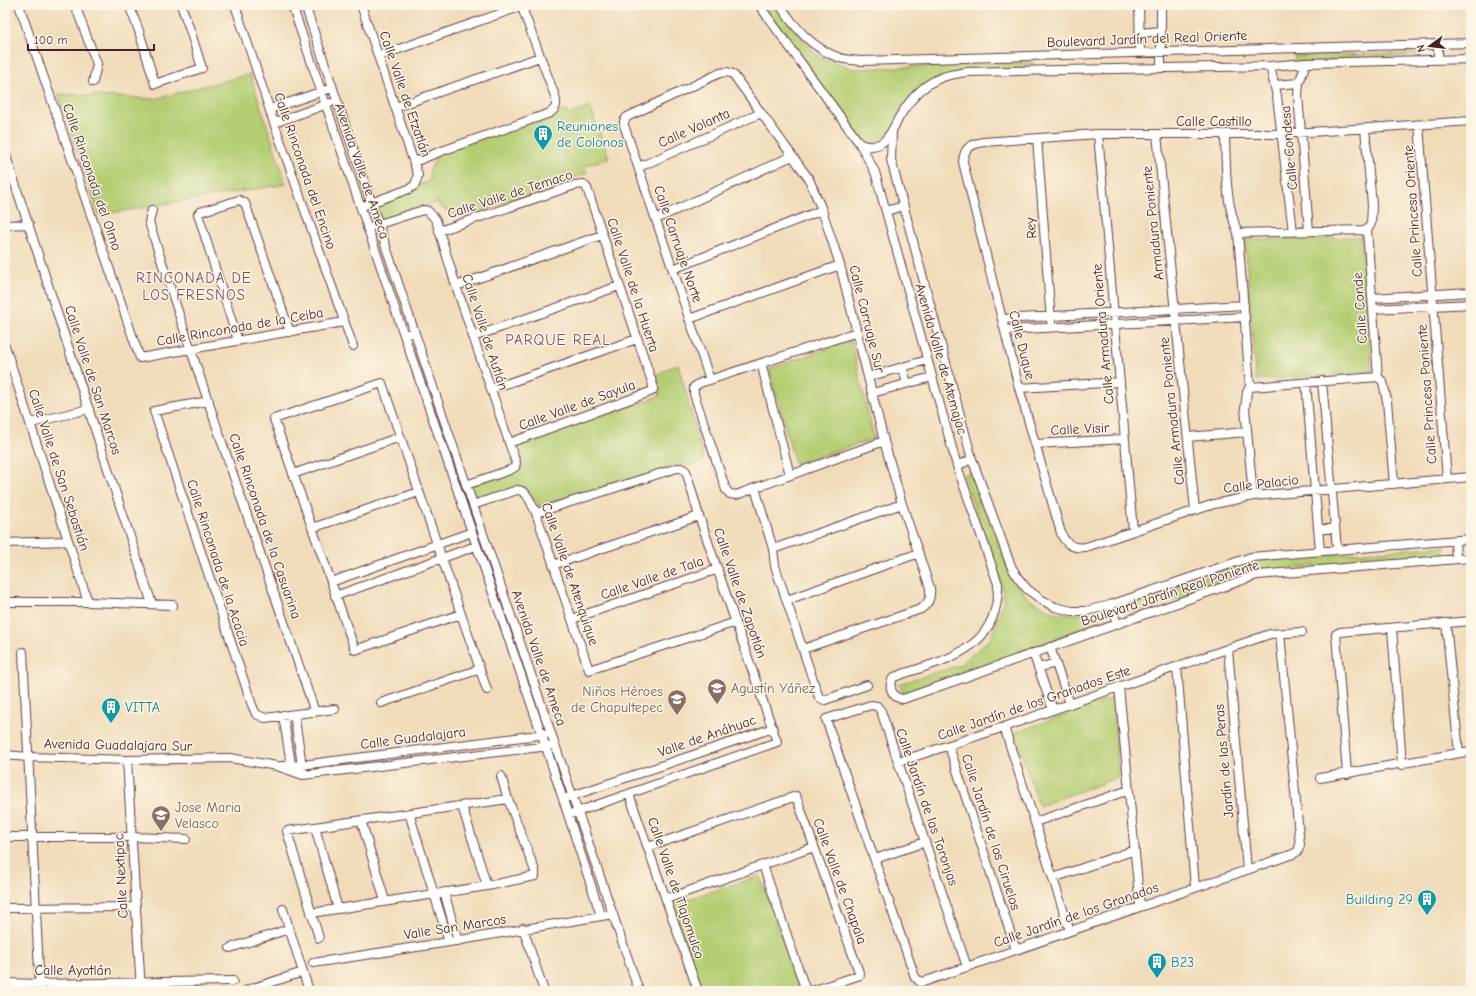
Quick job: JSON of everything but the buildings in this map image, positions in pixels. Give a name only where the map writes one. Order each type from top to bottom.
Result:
[{"type":"street","name":"Calle Rinconada del Olmo","points":[[19,5],[140,358]]},
{"type":"street","points":[[75,5],[96,64],[93,82]]},
{"type":"street","points":[[129,5],[155,84],[202,68],[181,5]]},
{"type":"street","name":"Calle Rinconada del Encino","points":[[235,5],[274,123],[353,346]]},
{"type":"street","name":"Avenida Valle de Ameca","points":[[292,5],[367,228],[546,747],[601,916]]},
{"type":"street","name":"Avenida Valle de Ameca","points":[[305,5],[414,333],[639,991]]},
{"type":"street","name":"Calle Valle de Etzatlán","points":[[361,5],[418,175],[415,185],[409,189],[370,203]]},
{"type":"street","points":[[379,56],[522,5],[540,57],[556,96],[557,104],[555,110],[550,113],[446,149],[414,162]]},
{"type":"street","name":"Avenida Valle de Atemajac","points":[[760,5],[860,144],[875,172],[957,466],[998,584],[998,598],[994,614],[983,636],[973,645],[960,653],[894,677],[891,680],[891,690]]},
{"type":"street","name":"Boulevard Jardín del Real Oriente","points":[[780,5],[788,17],[809,41],[824,52],[841,59],[862,61],[1471,43]]},
{"type":"street","points":[[1140,5],[1140,52]]},
{"type":"street","points":[[1161,5],[1161,67]]},
{"type":"street","points":[[1140,32],[1161,31]]},
{"type":"street","points":[[1438,44],[1438,60]]},
{"type":"street","points":[[1036,55],[1036,70]]},
{"type":"street","points":[[396,107],[540,57]]},
{"type":"street","name":"Boulevard Jardín del Real Oriente","points":[[860,144],[871,147],[880,144],[892,132],[910,101],[930,83],[944,76],[966,72],[1270,66],[1306,63],[1471,59]]},
{"type":"street","name":"Calle Condesa","points":[[1306,63],[1299,83],[1298,95],[1310,232]]},
{"type":"street","name":"Calle Condesa","points":[[1270,66],[1275,85],[1293,232]]},
{"type":"street","name":"Calle Carruaje Sur","points":[[627,117],[720,73],[727,72],[733,74],[809,179],[822,210],[840,265],[884,441],[902,504],[930,588],[931,596],[928,604],[921,609],[803,649]]},
{"type":"street","points":[[1275,85],[1299,83]]},
{"type":"street","points":[[270,110],[332,88]]},
{"type":"street","points":[[274,123],[336,102]]},
{"type":"street","name":"Calle Volanta","points":[[638,167],[761,113]]},
{"type":"street","name":"Calle Carruaje Norte","points":[[627,117],[624,121],[624,125],[710,380]]},
{"type":"street","name":"Calle Castillo","points":[[963,155],[972,144],[1037,138],[1098,134],[1301,134],[1471,121]]},
{"type":"street","name":"Calle Princesa Oriente","points":[[1419,125],[1434,306]]},
{"type":"street","name":"Calle Conde","points":[[1365,129],[1372,205],[1371,224],[1367,230],[1378,377],[1383,382],[1387,401],[1394,484]]},
{"type":"street","name":"Avenida Valle de Atemajac","points":[[892,132],[891,160],[972,459],[1011,566],[1027,589],[1042,600]]},
{"type":"street","name":"Calle Armadura Oriente","points":[[1098,134],[1133,531]]},
{"type":"street","name":"Armadura Poniente","points":[[1157,134],[1175,309]]},
{"type":"street","points":[[1225,134],[1228,192],[1232,218],[1238,233],[1244,305],[1250,387],[1247,392],[1245,408],[1253,496]]},
{"type":"street","name":"Rey","points":[[1037,138],[1051,328]]},
{"type":"street","name":"Calle Valle de San Marcos","points":[[5,153],[7,165],[29,224],[152,604]]},
{"type":"street","name":"Calle Duque","points":[[963,155],[965,170],[1019,388],[1063,540]]},
{"type":"street","points":[[656,219],[792,156]]},
{"type":"street","name":"Calle Valle de Temaco","points":[[439,231],[575,185],[583,184],[587,188]]},
{"type":"street","name":"Calle Valle de la Huerta","points":[[587,188],[653,390]]},
{"type":"street","points":[[238,341],[198,214],[200,212],[239,200],[245,203],[290,332]]},
{"type":"street","points":[[360,207],[370,203]]},
{"type":"street","points":[[886,211],[904,206]]},
{"type":"street","name":"Calle Rinconada de la Casuarina","points":[[152,210],[149,222],[185,335],[315,712]]},
{"type":"street","name":"Calle Valle de Autlán","points":[[378,225],[423,210],[432,214],[436,220],[456,286],[516,463],[515,467],[510,470],[466,485]]},
{"type":"street","points":[[673,269],[822,210]]},
{"type":"street","points":[[5,225],[29,224]]},
{"type":"street","points":[[367,228],[378,225]]},
{"type":"street","points":[[1238,233],[1367,230]]},
{"type":"street","points":[[456,286],[602,235]]},
{"type":"street","points":[[689,319],[840,265]]},
{"type":"street","points":[[473,337],[619,286]]},
{"type":"street","points":[[1372,298],[1471,292]]},
{"type":"street","points":[[1373,309],[1471,304]]},
{"type":"street","points":[[1002,319],[1244,305]]},
{"type":"street","name":"Calle Princesa Poniente","points":[[1434,306],[1447,479]]},
{"type":"street","name":"Calle Armadura Poniente","points":[[1175,309],[1195,510]]},
{"type":"street","points":[[1005,330],[1244,317]]},
{"type":"street","name":"Calle Rinconada de la Ceiba","points":[[140,358],[344,322]]},
{"type":"street","points":[[857,332],[700,383],[694,387],[694,394],[726,490],[730,494],[736,494],[754,488],[884,441]]},
{"type":"street","points":[[404,336],[414,333]]},
{"type":"street","points":[[490,389],[637,339]]},
{"type":"street","name":"Calle Valle de San Sebastián","points":[[5,346],[88,602]]},
{"type":"street","points":[[868,377],[927,360]]},
{"type":"street","points":[[761,363],[790,475]]},
{"type":"street","points":[[902,367],[907,383]]},
{"type":"street","points":[[872,393],[932,376]]},
{"type":"street","points":[[1250,387],[1378,377]]},
{"type":"street","points":[[1322,381],[1337,549]]},
{"type":"street","points":[[1019,388],[1120,382]]},
{"type":"street","points":[[461,614],[355,650],[274,419],[382,383],[487,690]]},
{"type":"street","points":[[1306,383],[1320,551]]},
{"type":"street","name":"Calle Valle de Sayula","points":[[509,443],[653,390]]},
{"type":"street","name":"Calle Rinconada de la Acacia","points":[[209,401],[154,411],[252,705],[256,714],[265,718],[283,716]]},
{"type":"street","points":[[31,423],[89,409]]},
{"type":"street","points":[[1188,438],[1247,432]]},
{"type":"street","points":[[293,474],[400,438]]},
{"type":"street","name":"Calle Visir","points":[[1035,444],[1125,439]]},
{"type":"street","points":[[957,466],[972,459]]},
{"type":"street","name":"Calle Valle de Zapotlán","points":[[536,513],[681,468],[686,471],[699,516],[773,728]]},
{"type":"street","name":"Calle Palacio","points":[[1063,540],[1074,547],[1082,548],[1195,510],[1226,501],[1253,496],[1471,477]]},
{"type":"street","points":[[754,488],[773,549],[775,566],[818,695],[821,699],[825,700],[867,685]]},
{"type":"street","name":"Calle Valle de Atenquique","points":[[473,505],[517,490],[522,490],[526,493],[536,513],[589,670],[736,622]]},
{"type":"street","points":[[312,528],[419,492]]},
{"type":"street","points":[[773,549],[902,504]]},
{"type":"street","points":[[553,565],[699,516]]},
{"type":"street","points":[[1318,529],[1335,529]]},
{"type":"street","points":[[331,582],[472,532]]},
{"type":"street","name":"Boulevard Jardín Real Poniente","points":[[1042,600],[1055,607],[1072,611],[1086,611],[1110,605],[1251,557],[1471,539]]},
{"type":"street","points":[[1455,540],[1456,559]]},
{"type":"street","points":[[5,543],[68,541]]},
{"type":"street","points":[[336,596],[476,546]]},
{"type":"street","points":[[787,600],[919,554]]},
{"type":"street","name":"Boulevard Jardín Real Poniente","points":[[891,690],[894,695],[903,699],[1257,575],[1471,558]]},
{"type":"street","name":"Calle Valle de Tala","points":[[572,619],[718,569]]},
{"type":"street","points":[[5,602],[88,602],[174,605]]},
{"type":"street","points":[[1110,605],[1117,624]]},
{"type":"street","points":[[1347,774],[1335,640],[1336,634],[1340,632],[1471,621]]},
{"type":"street","points":[[1446,623],[1459,753]]},
{"type":"street","points":[[1392,628],[1402,764]]},
{"type":"street","name":"Calle Jardín de los Granados Este","points":[[898,762],[1004,727],[1270,634],[1302,632]]},
{"type":"street","name":"Calle Jardín de los Granados","points":[[826,719],[915,977],[920,982],[926,981],[1298,851],[1300,845],[1280,634]]},
{"type":"street","points":[[1050,647],[1070,704]]},
{"type":"street","name":"Jardín de las Peras","points":[[1228,649],[1247,870]]},
{"type":"street","points":[[23,652],[40,987]]},
{"type":"street","points":[[1033,653],[1053,710]]},
{"type":"street","points":[[1038,668],[1056,663]]},
{"type":"street","points":[[1177,667],[1195,887]]},
{"type":"street","points":[[381,703],[480,669]]},
{"type":"street","points":[[1119,687],[1140,906]]},
{"type":"street","name":"Calle Jardín de las Toronjas","points":[[826,719],[871,705],[877,706],[881,711],[967,967]]},
{"type":"street","points":[[291,768],[283,716],[335,709]]},
{"type":"street","points":[[294,714],[303,775]]},
{"type":"street","points":[[1004,727],[1070,931]]},
{"type":"street","name":"Valle de Anáhuac","points":[[563,799],[773,728],[777,742],[568,815]]},
{"type":"street","name":"Calle Guadalajara","points":[[291,768],[302,765],[552,733]]},
{"type":"street","points":[[462,745],[456,750],[458,754],[464,756]]},
{"type":"street","name":"Calle Guadalajara","points":[[230,758],[291,768],[303,775],[556,746]]},
{"type":"street","name":"Calle Jardín de los Ciruelos","points":[[948,746],[1016,950]]},
{"type":"street","points":[[1320,778],[1471,751]]},
{"type":"street","name":"Avenida Guadalajara Sur","points":[[5,755],[127,760],[230,758]]},
{"type":"street","name":"Calle Nextipac","points":[[127,760],[141,987]]},
{"type":"street","points":[[311,913],[487,886],[535,876],[535,871],[501,776]]},
{"type":"street","points":[[1035,822],[1129,790]]},
{"type":"street","name":"Calle Valle de Tlajomulco","points":[[629,794],[698,991]]},
{"type":"street","name":"Calle Valle de Chapala","points":[[648,847],[796,796],[860,975],[812,991]]},
{"type":"street","points":[[319,938],[287,831],[508,799]]},
{"type":"street","points":[[462,806],[487,886]]},
{"type":"street","points":[[409,813],[449,942]]},
{"type":"street","points":[[361,820],[385,901]]},
{"type":"street","points":[[315,827],[338,909]]},
{"type":"street","points":[[5,837],[132,837],[186,839]]},
{"type":"street","points":[[875,859],[925,842]]},
{"type":"street","points":[[666,899],[814,847]]},
{"type":"street","points":[[1053,878],[1135,850]]},
{"type":"street","points":[[763,865],[806,991]]},
{"type":"street","points":[[444,892],[458,940]]},
{"type":"street","points":[[5,908],[136,907]]},
{"type":"street","points":[[283,909],[309,991]]},
{"type":"street","name":"Valle San Marcos","points":[[313,963],[613,914]]},
{"type":"street","points":[[230,948],[289,929]]},
{"type":"street","points":[[523,929],[544,991]]},
{"type":"street","points":[[247,990],[303,972]]},
{"type":"street","name":"Calle Ayotlán","points":[[5,983],[40,987],[141,987],[233,981]]},
{"type":"green space","points":[[763,5],[776,5],[815,54],[853,69],[1033,62],[1033,69],[966,71],[929,82],[885,138],[871,146],[860,143]]},
{"type":"green space","points":[[1420,53],[1421,55],[1297,63],[1294,56]]},
{"type":"green space","points":[[250,74],[286,184],[99,215],[58,94],[155,99]]},
{"type":"green space","points":[[590,107],[609,158],[584,166],[587,173],[466,218],[441,208],[438,202],[382,221],[375,202],[431,180],[429,172],[438,153],[566,110],[568,115]]},
{"type":"green space","points":[[1361,237],[1372,372],[1256,380],[1245,240]]},
{"type":"green space","points":[[851,340],[874,439],[795,464],[769,369]]},
{"type":"green space","points":[[678,364],[704,460],[687,467],[681,464],[539,506],[530,492],[522,487],[476,501],[470,486],[511,472],[514,445],[660,396],[656,375]]},
{"type":"green space","points":[[972,471],[1011,579],[1029,599],[1055,613],[1106,615],[1106,621],[904,694],[899,684],[960,665],[990,639],[1004,600],[1000,577],[963,476]]},
{"type":"green space","points":[[1445,546],[1444,554],[1254,572],[1127,616],[1123,610],[1172,588],[1251,561]]},
{"type":"green space","points":[[1112,698],[1119,777],[1039,806],[1014,733]]},
{"type":"green space","points":[[760,876],[800,989],[794,991],[702,991],[672,904]]},
{"type":"place","name":"Reuniones de Colonos","points":[[543,151]]},
{"type":"place","name":"Agustín Yáñez","points":[[717,705]]},
{"type":"place","name":"Niños Héroes de Chapultepec","points":[[677,716]]},
{"type":"place","name":"VITTA","points":[[111,724]]},
{"type":"place","name":"Jose Maria Velasco","points":[[161,832]]},
{"type":"place","name":"Building 29","points":[[1427,916]]},
{"type":"place","name":"B23","points":[[1157,979]]},
{"type":"district","name":"RINCONADA DE LOS FRESNOS","points":[[194,286]]},
{"type":"district","name":"PARQUE REAL","points":[[558,340]]}]
